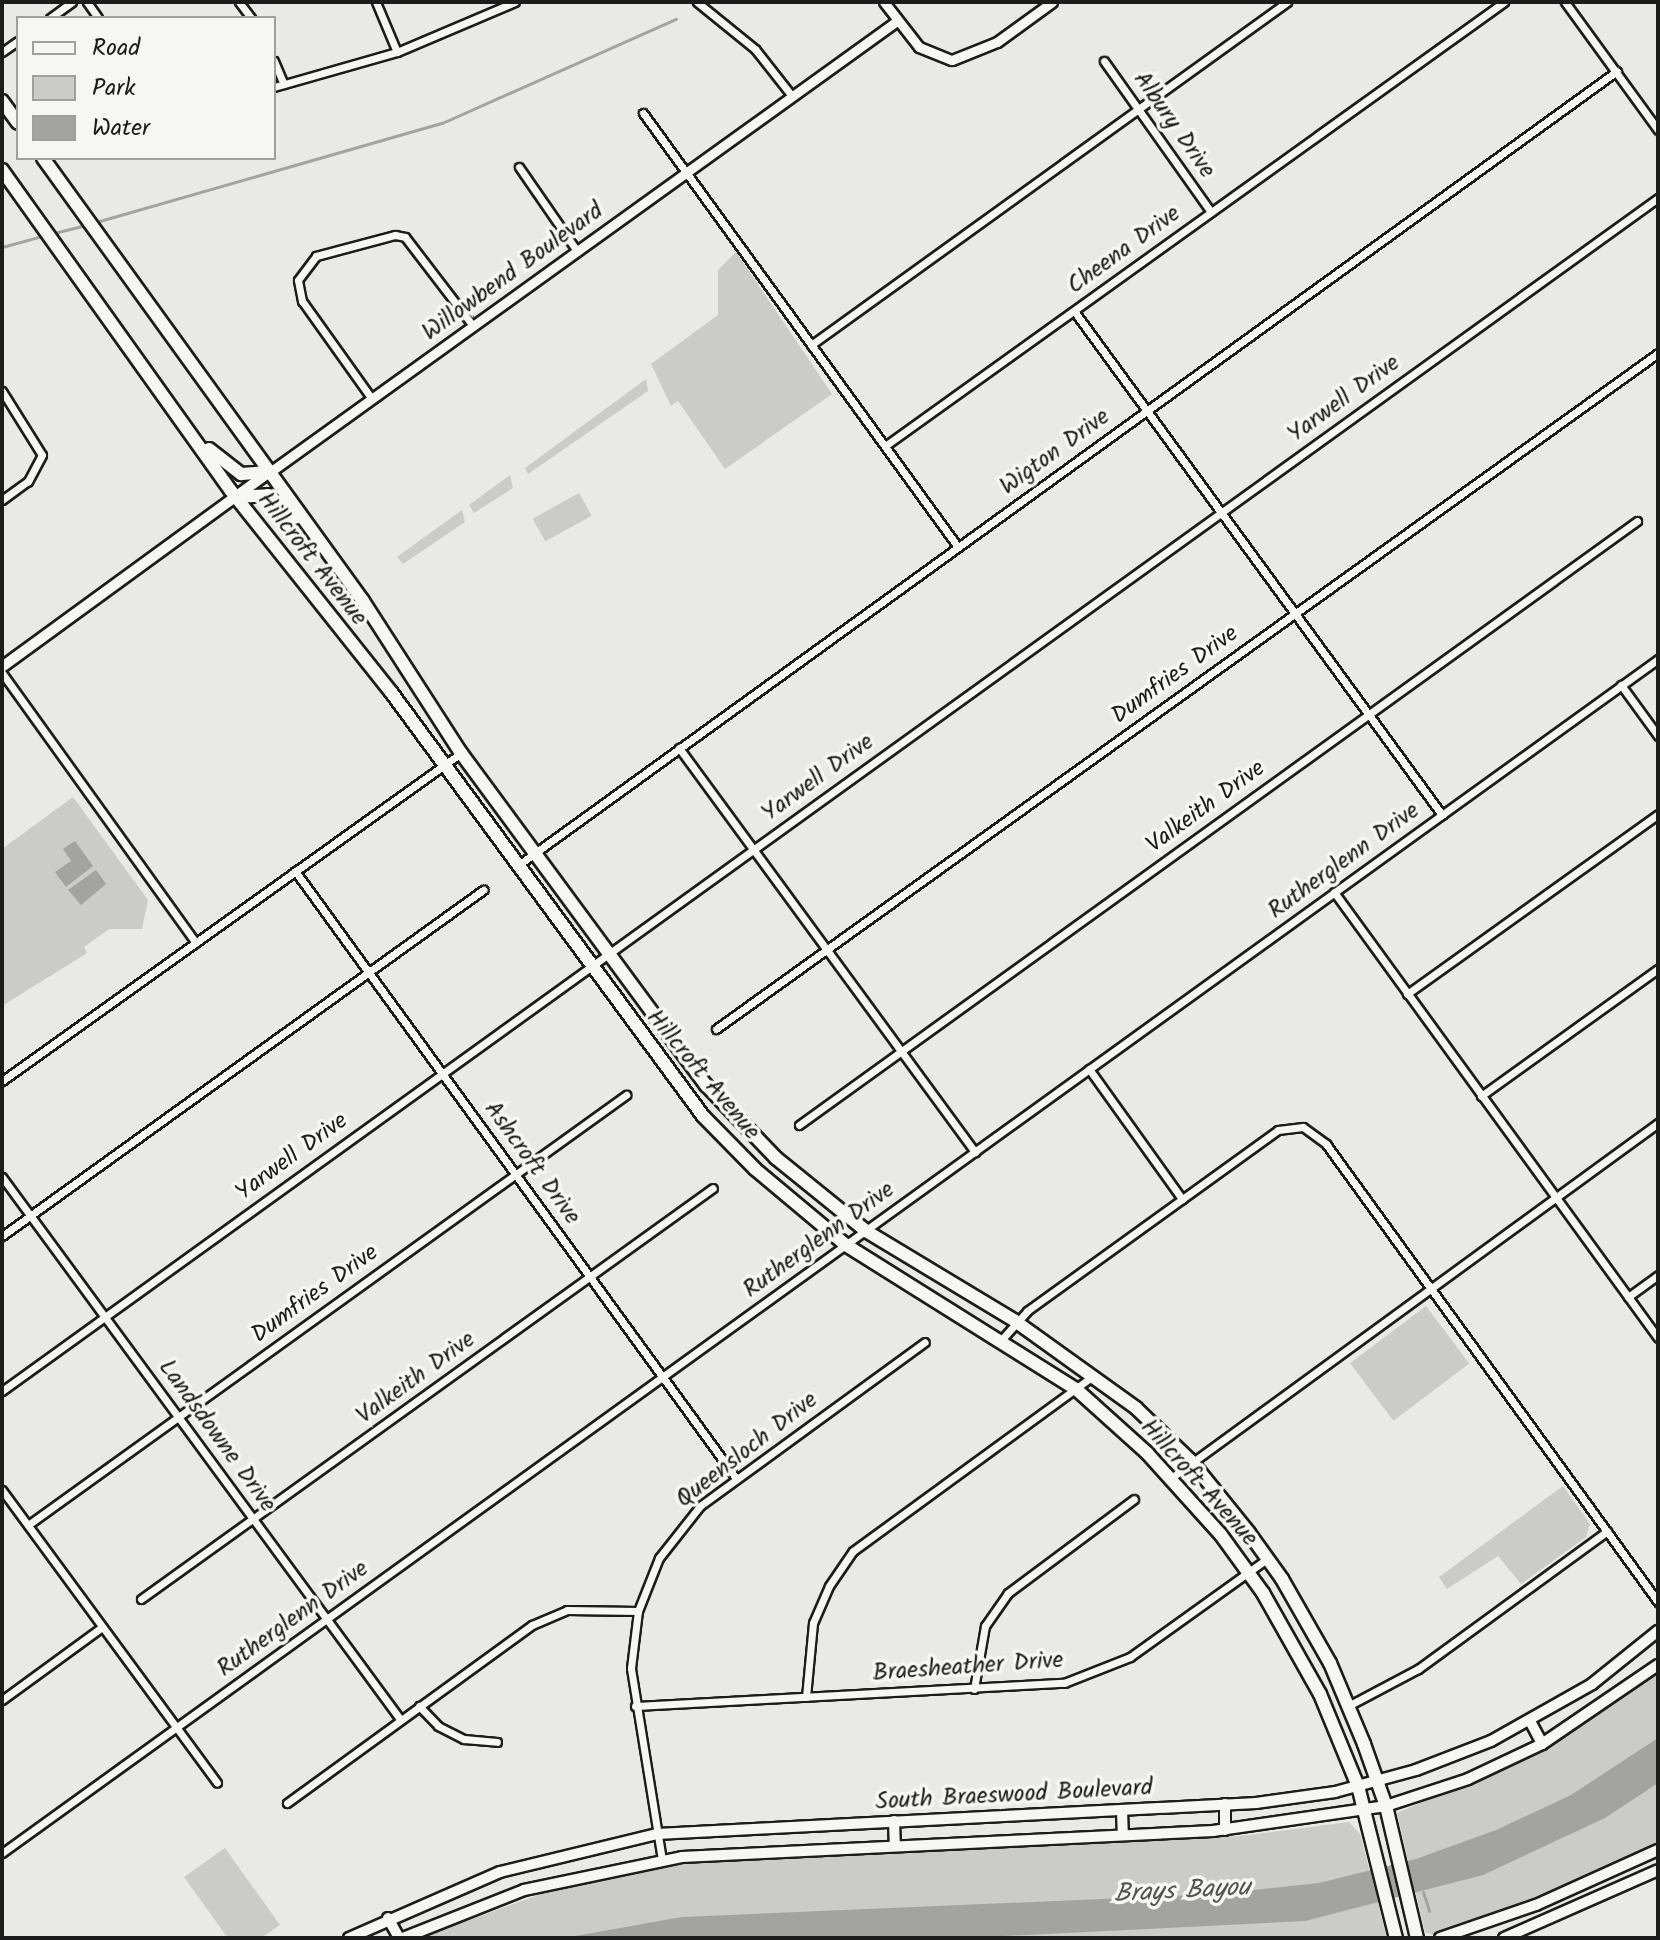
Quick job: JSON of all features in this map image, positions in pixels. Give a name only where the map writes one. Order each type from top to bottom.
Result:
[{"type":"main road","points":[[2,101],[16,120]]},
{"type":"main road","name":"Hillcroft Avenue","points":[[44,160],[319,540],[461,753],[608,954],[742,1125],[866,1231],[1015,1321],[1094,1376],[1191,1461],[1268,1558],[1330,1663],[1378,1781],[1416,1934]]},
{"type":"main road","name":"Hillcroft Avenue","points":[[2,170],[235,497],[444,766],[589,968],[703,1116],[755,1169],[846,1245],[1003,1338],[1076,1389],[1171,1478],[1248,1572],[1308,1668],[1358,1786],[1396,1936]]},
{"type":"main road","points":[[184,424],[231,470],[251,476],[270,472]]},
{"type":"main road","name":"Willowbend Boulevard","points":[[2,670],[270,472]]},
{"type":"main road","points":[[235,497],[268,495],[319,540]]},
{"type":"main road","points":[[1279,1619],[1316,1663],[1330,1663]]},
{"type":"main road","name":"South Braeswood Boulevard","points":[[349,1938],[388,1918],[500,1872],[657,1834],[1225,1804],[1358,1786],[1444,1761],[1530,1721],[1592,1684],[1658,1631]]},
{"type":"main road","name":"South Braeswood Boulevard","points":[[401,1938],[524,1890],[662,1860],[895,1845],[1225,1830],[1386,1806],[1468,1779],[1542,1744],[1658,1665]]},
{"type":"main road","points":[[1530,1721],[1542,1744]]},
{"type":"main road","points":[[1225,1804],[1225,1830]]},
{"type":"main road","points":[[1122,1810],[1123,1834]]},
{"type":"main road","points":[[894,1821],[895,1845]]},
{"type":"main road","points":[[1440,1938],[1536,1905],[1658,1850]]},
{"type":"main road","points":[[1504,1938],[1658,1870]]},
{"type":"main road","points":[[388,1918],[401,1938]]},
{"type":"street","points":[[53,16],[72,2]]},
{"type":"street","points":[[376,2],[397,52]]},
{"type":"street","points":[[276,86],[397,52],[515,2]]},
{"type":"street","points":[[697,2],[755,49],[792,96]]},
{"type":"street","points":[[884,2],[919,47],[952,60],[997,42],[1052,2]]},
{"type":"street","points":[[811,345],[1287,2]]},
{"type":"street","name":"Cheena Drive","points":[[885,446],[1504,2]]},
{"type":"street","points":[[1565,2],[1658,130]]},
{"type":"street","name":"Willowbend Boulevard","points":[[270,472],[897,21]]},
{"type":"street","name":"Albury Drive","points":[[1104,61],[1211,212]]},
{"type":"street","points":[[276,66],[284,84]]},
{"type":"street","name":"Wigton Drive","points":[[517,866],[1617,71]]},
{"type":"street","points":[[643,113],[958,547]]},
{"type":"street","points":[[519,167],[577,251]]},
{"type":"street","name":"Yarwell Drive","points":[[2,1391],[1658,198]]},
{"type":"street","points":[[372,399],[298,290],[308,262],[344,248],[395,235],[405,237],[473,326]]},
{"type":"street","points":[[1074,311],[1442,815]]},
{"type":"street","name":"Dumfries Drive","points":[[716,1029],[1658,353]]},
{"type":"street","points":[[2,391],[42,455],[28,481],[2,500]]},
{"type":"street","name":"Valkeith Drive","points":[[799,1125],[1637,521]]},
{"type":"street","name":"Rutherglenn Drive","points":[[2,1853],[1658,659]]},
{"type":"street","points":[[2,670],[196,943]]},
{"type":"street","points":[[1621,685],[1658,736]]},
{"type":"street","points":[[679,748],[975,1152]]},
{"type":"street","points":[[2,1081],[461,753]]},
{"type":"street","points":[[1407,994],[1658,814]]},
{"type":"street","name":"Ashcroft Drive","points":[[295,871],[736,1478]]},
{"type":"street","points":[[2,1236],[483,890]]},
{"type":"street","points":[[1334,892],[1658,1338]]},
{"type":"street","points":[[1481,1096],[1658,969]]},
{"type":"street","points":[[1089,1069],[1182,1199]]},
{"type":"street","name":"Dumfries Drive","points":[[28,1525],[626,1095]]},
{"type":"street","points":[[1171,1478],[1658,1123]]},
{"type":"street","points":[[1003,1338],[1015,1321],[1278,1130],[1303,1127],[1326,1144],[1658,1602]]},
{"type":"street","name":"Landsdowne Drive","points":[[2,1177],[400,1719]]},
{"type":"street","name":"Valkeith Drive","points":[[141,1599],[713,1188]]},
{"type":"street","points":[[1628,1297],[1658,1275]]},
{"type":"street","name":"Queensloch Drive","points":[[662,1860],[631,1668],[638,1611],[659,1558],[677,1530],[736,1478],[925,1342]]},
{"type":"street","points":[[806,1697],[813,1623],[829,1586],[853,1551],[1094,1376]]},
{"type":"street","points":[[2,1490],[217,1783]]},
{"type":"street","points":[[974,1689],[981,1639],[1008,1593],[1134,1499]]},
{"type":"street","points":[[1348,1706],[1418,1669],[1607,1531]]},
{"type":"street","name":"Braesheather Drive","points":[[635,1706],[1064,1683],[1101,1672],[1141,1650],[1268,1558]]},
{"type":"street","points":[[287,1803],[532,1625],[555,1615],[604,1607],[638,1611]]},
{"type":"street","points":[[2,1700],[102,1627]]},
{"type":"street","points":[[419,1706],[438,1726],[464,1739],[497,1742]]},
{"type":"green space","points":[[736,252],[832,394],[725,469],[678,401],[671,406],[651,364],[718,315],[718,270]]},
{"type":"green space","points":[[646,379],[648,391],[528,474],[525,468]]},
{"type":"green space","points":[[510,475],[513,488],[474,513],[469,505]]},
{"type":"green space","points":[[579,493],[592,516],[545,541],[533,519]]},
{"type":"green space","points":[[462,510],[465,522],[403,564],[397,557]]},
{"type":"green space","points":[[73,797],[148,900],[142,929],[109,929],[84,947],[87,953],[2,1006],[2,849]]},
{"type":"green space","points":[[1426,1306],[1469,1364],[1393,1421],[1350,1363]]},
{"type":"green space","points":[[1563,1486],[1590,1524],[1586,1537],[1521,1584],[1498,1556],[1447,1589],[1439,1577]]},
{"type":"green space","points":[[1658,1674],[1658,1844],[1500,1915],[1433,1935],[1425,1932],[1397,1813],[1539,1753]]},
{"type":"green space","points":[[1349,1822],[1360,1834],[1387,1938],[420,1938],[555,1889],[686,1864],[1240,1836]]},
{"type":"green space","points":[[225,1848],[280,1925],[261,1938],[228,1938],[184,1877]]},
{"type":"water","points":[[75,841],[93,866],[66,887],[55,872],[71,861],[63,849]]},
{"type":"water","points":[[96,870],[106,884],[81,905],[68,890]]},
{"type":"water","points":[[1658,1738],[1658,1783],[1605,1818],[1483,1875],[1305,1921],[965,1938],[564,1938],[682,1917],[1218,1894],[1319,1883],[1416,1859],[1496,1830],[1571,1795]]},
{"type":"waterway","points":[[96,222],[442,123],[676,19]]},
{"type":"waterway","points":[[54,233],[85,225]]},
{"type":"waterway","points":[[2,247],[42,236]]},
{"type":"waterway","points":[[1423,1892],[1429,1911]]},
{"type":"water label","name":"Brays Bayou","points":[[1182,1892]]}]
